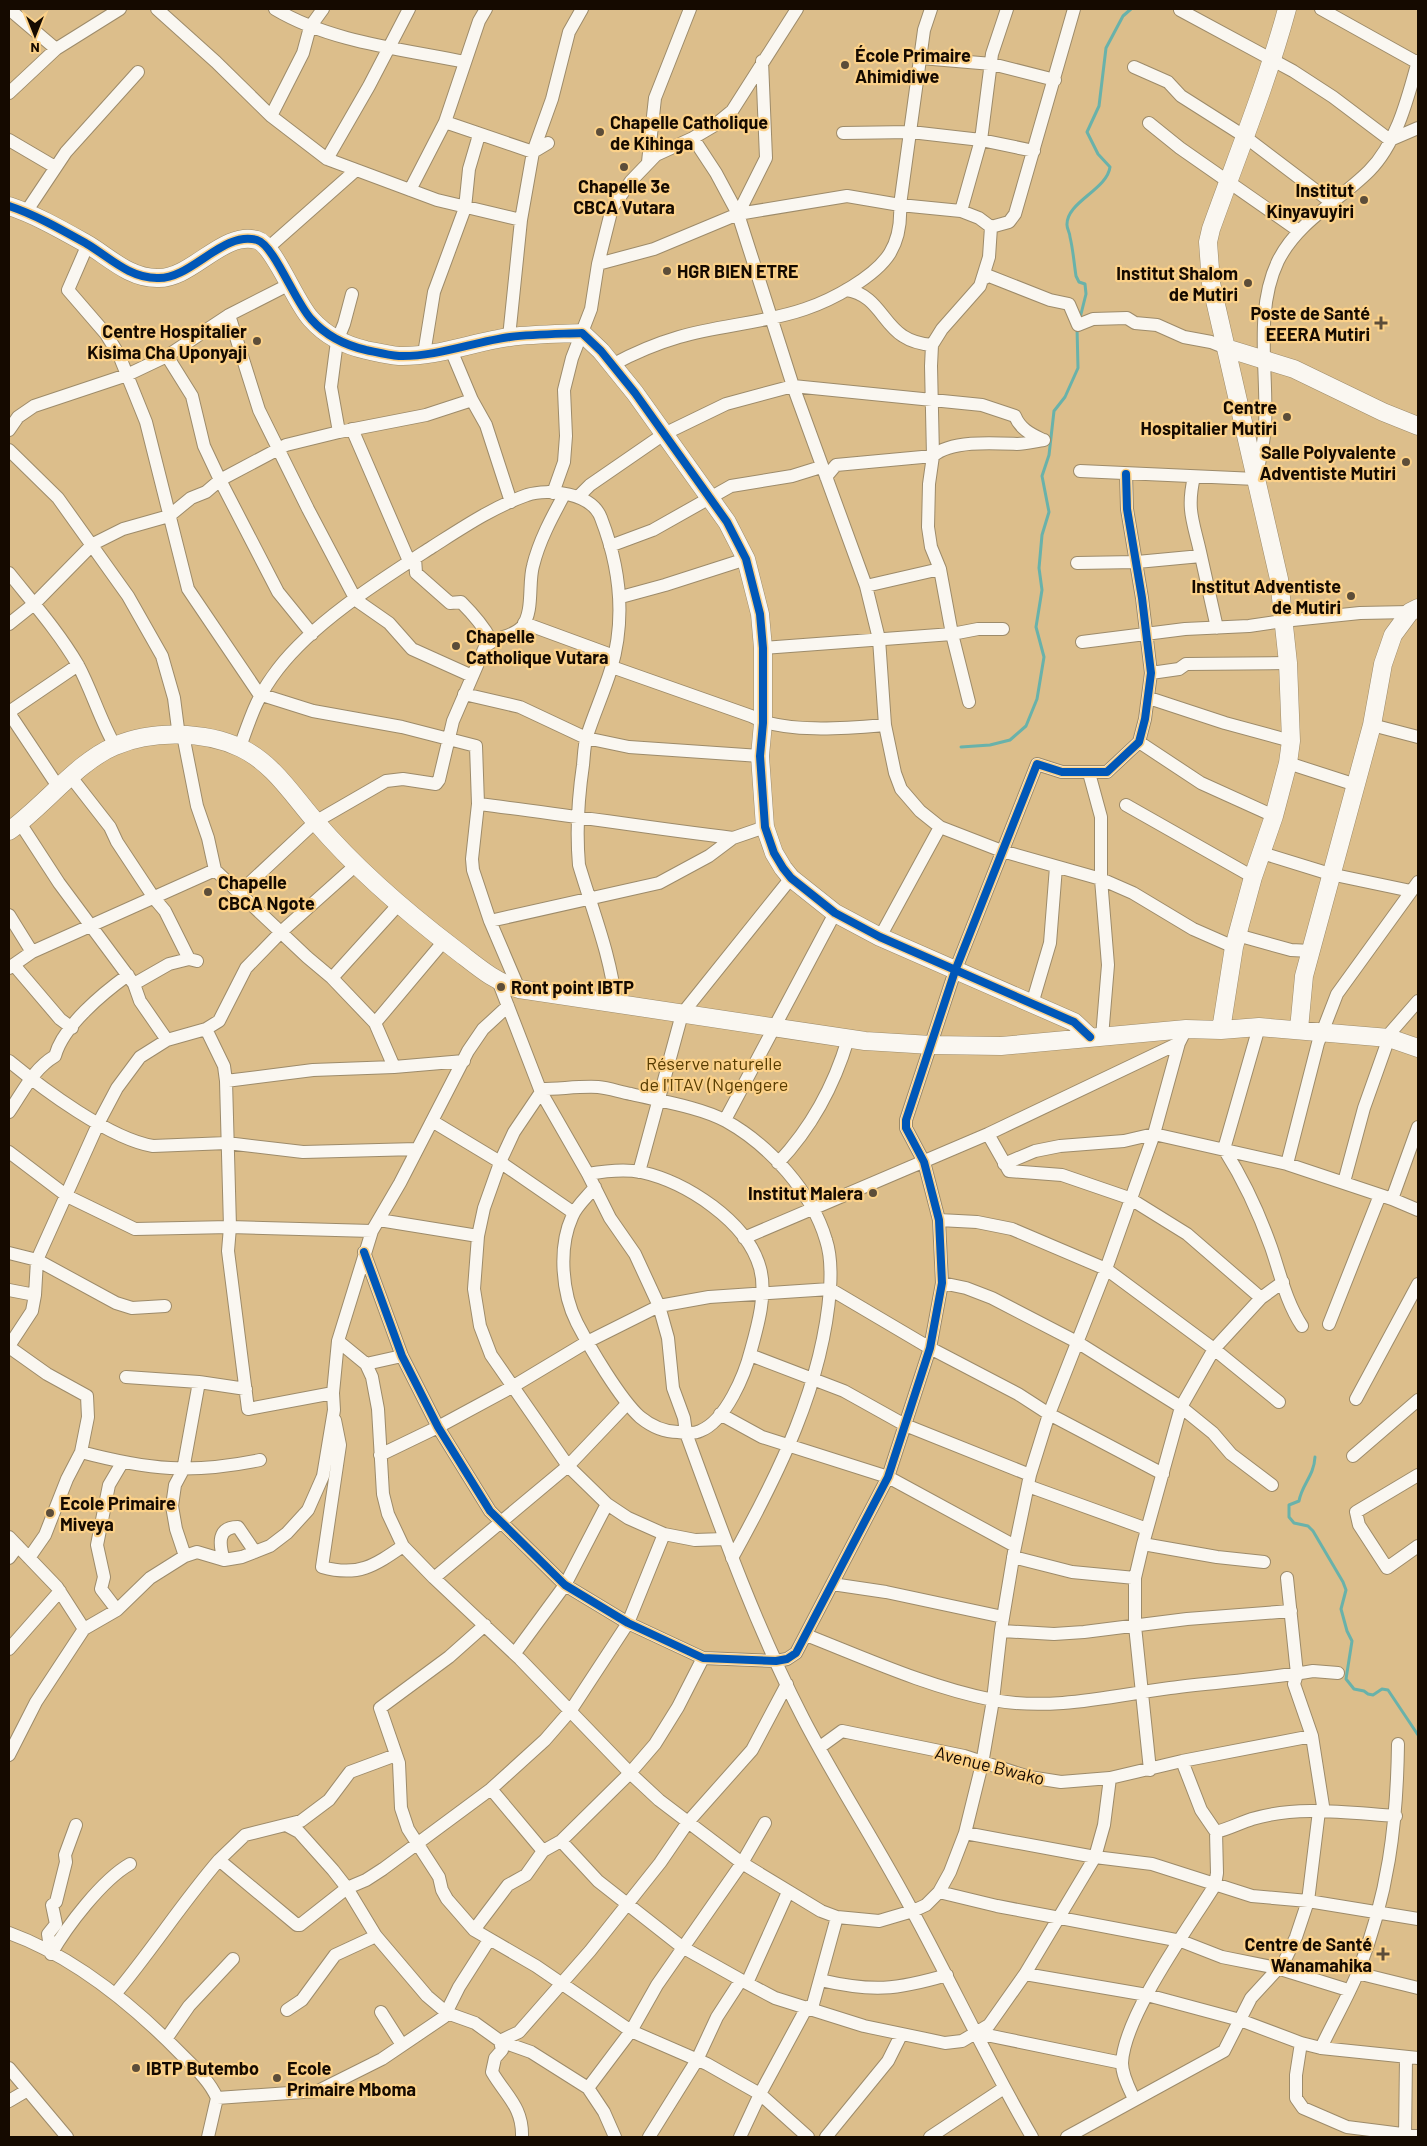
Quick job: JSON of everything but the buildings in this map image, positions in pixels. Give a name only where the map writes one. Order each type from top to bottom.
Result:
[{"type":"street","points":[[9,9],[56,49]]},
{"type":"street","points":[[9,93],[56,49],[120,9]]},
{"type":"street","points":[[156,9],[216,62],[271,116],[327,159],[465,208],[521,220]]},
{"type":"street","points":[[275,9],[310,27],[465,62]]},
{"type":"street","points":[[271,116],[303,53],[310,27],[323,9]]},
{"type":"street","points":[[327,159],[370,86],[409,9]]},
{"type":"street","points":[[410,190],[445,122],[465,62],[486,9]]},
{"type":"street","points":[[509,337],[521,220],[533,152],[552,100],[569,32],[582,9]]},
{"type":"street","points":[[648,162],[655,98],[690,9]]},
{"type":"street","points":[[240,892],[315,822],[390,779],[436,784],[439,780],[447,738],[485,647],[491,640],[515,632],[524,623],[532,567],[558,494],[564,462],[566,436],[564,390],[591,310],[598,264],[612,208],[631,181],[656,155],[693,138],[715,125],[732,111],[762,61],[797,9]]},
{"type":"street","points":[[612,365],[639,350],[679,337],[805,310],[846,290],[873,271],[890,253],[901,225],[900,205],[924,30],[931,9]]},
{"type":"street","points":[[961,210],[981,140],[992,54],[1007,9]]},
{"type":"street","points":[[991,227],[1009,222],[1015,214],[1074,9]]},
{"type":"street","points":[[1221,1030],[1236,941],[1253,878],[1274,816],[1288,762],[1291,741],[1288,663],[1279,579],[1211,283],[1208,242],[1244,136],[1273,60],[1287,9]]},
{"type":"street","points":[[1256,479],[1265,427],[1264,358],[1266,309],[1270,286],[1282,254],[1299,231],[1370,170],[1390,140],[1407,99],[1418,62],[1320,9]]},
{"type":"street","points":[[1180,10],[1273,60],[1333,97],[1390,140]]},
{"type":"street","points":[[921,58],[992,64],[1055,80]]},
{"type":"street","points":[[738,214],[766,158],[762,61]]},
{"type":"street","points":[[1134,67],[1168,82],[1181,96],[1244,136],[1331,202]]},
{"type":"street","points":[[26,212],[54,167],[138,72]]},
{"type":"street","points":[[445,122],[478,135],[533,152],[548,143]]},
{"type":"street","points":[[1149,122],[1180,148],[1299,231]]},
{"type":"street","points":[[1390,140],[1418,128]]},
{"type":"street","points":[[843,133],[911,132],[981,140],[1034,150]]},
{"type":"street","points":[[424,354],[434,292],[465,208],[469,169],[478,135]]},
{"type":"street","points":[[693,138],[716,173],[738,214],[793,386],[823,472],[834,493],[866,586],[879,639],[886,725],[895,773],[901,789],[920,811],[940,827],[1002,851],[1102,879],[1134,893],[1193,929],[1236,941],[1291,950],[1311,951]]},
{"type":"street","points":[[9,140],[54,167]]},
{"type":"street","points":[[269,247],[356,170]]},
{"type":"street","points":[[598,264],[654,249],[738,214],[847,196],[900,205],[961,210],[979,218],[991,227]]},
{"type":"street","points":[[9,206],[26,212],[88,244],[135,274],[158,279],[179,273],[222,247],[236,242],[257,240],[269,247],[288,285],[312,320],[337,341],[349,346],[398,356],[451,350],[509,337],[582,333],[612,365],[709,496],[727,522],[746,559],[760,614],[763,648],[763,723],[760,756],[764,827],[774,853],[791,878],[835,913],[880,937],[1074,1022],[1096,1037]]},
{"type":"street","points":[[969,702],[952,634],[940,569],[931,547],[928,527],[929,484],[933,456],[930,400],[932,345],[942,329],[980,286],[989,257],[991,227]]},
{"type":"street","points":[[88,244],[68,290],[106,334],[119,355],[146,422],[188,589],[259,694],[313,711],[447,738],[476,746],[478,804],[472,859],[473,870],[490,921],[519,989]]},
{"type":"street","points":[[983,279],[989,276],[1050,300],[1069,304],[1078,325],[1093,319],[1128,318],[1135,323],[1156,325],[1184,337],[1211,342],[1264,358],[1294,369],[1388,414],[1418,426]]},
{"type":"street","points":[[9,430],[14,413],[127,375],[167,356],[229,315],[288,285]]},
{"type":"street","points":[[846,290],[856,291],[864,297],[886,317],[901,335],[917,343],[932,345]]},
{"type":"street","points":[[352,294],[337,341],[331,387],[346,430],[412,559],[416,572],[450,604],[461,602],[474,619],[485,628],[491,640]]},
{"type":"street","points":[[229,315],[259,410],[356,600],[389,624],[412,649],[472,676]]},
{"type":"street","points":[[451,350],[472,400],[489,433],[511,502]]},
{"type":"street","points":[[167,356],[192,396],[204,446],[278,592],[312,634]]},
{"type":"street","points":[[578,496],[590,485],[664,434],[726,404],[793,386],[982,405],[999,409],[1015,416],[1018,423],[1026,431],[1045,440],[1019,444],[997,442],[961,446],[938,452],[933,456],[836,465],[823,472],[731,486],[709,496],[653,530],[610,546]]},
{"type":"street","points":[[9,624],[34,604],[93,544],[123,529],[169,516],[191,498],[206,492],[220,480],[245,465],[286,445],[346,430],[426,415],[472,400]]},
{"type":"street","points":[[9,450],[58,498],[93,544],[128,596],[162,656],[174,698],[178,729],[183,735],[197,806],[208,838],[215,870],[332,978],[376,1023],[394,1067]]},
{"type":"street","points":[[1080,471],[1256,479]]},
{"type":"street","points":[[364,1252],[402,1356],[438,1427],[468,1480],[490,1511],[565,1585],[628,1623],[704,1658],[776,1661],[787,1659],[796,1653],[875,1506],[888,1477],[930,1348],[942,1283],[939,1220],[924,1162],[906,1128],[906,1120],[955,971],[1037,764],[1062,772],[1107,772],[1139,742],[1149,698],[1151,673],[1137,562],[1127,509],[1126,474]]},
{"type":"street","points":[[1194,477],[1189,498],[1190,512],[1216,628]]},
{"type":"street","points":[[240,748],[259,694],[278,668],[312,634],[412,559],[466,525],[529,495],[558,494],[578,496],[589,502],[600,515],[610,546],[621,597],[620,623],[613,662],[586,738],[577,815],[579,865],[604,943],[614,983],[616,1005]]},
{"type":"street","points":[[1077,563],[1137,562],[1201,556]]},
{"type":"street","points":[[621,597],[666,585],[746,559]]},
{"type":"street","points":[[866,586],[940,569]]},
{"type":"street","points":[[9,572],[59,635],[78,665],[102,724],[115,746]]},
{"type":"street","points":[[1082,642],[1147,634],[1249,626],[1283,620],[1414,610]]},
{"type":"street","points":[[1299,1029],[1304,976],[1330,874],[1372,725],[1383,664],[1393,635],[1414,610]]},
{"type":"street","points":[[524,623],[613,662],[751,716],[763,723],[787,726],[845,728],[886,725]]},
{"type":"street","points":[[763,648],[952,634],[978,629],[1003,629]]},
{"type":"street","points":[[1151,673],[1178,669],[1186,664],[1288,663]]},
{"type":"street","points":[[9,1112],[30,1079],[46,1062],[55,1056],[58,1045],[99,996],[131,979],[169,964],[193,960],[165,911],[154,898],[117,842],[110,827],[65,782],[9,712],[78,665]]},
{"type":"street","points":[[464,694],[520,707],[586,738],[629,747],[760,756]]},
{"type":"street","points":[[1149,698],[1225,723],[1291,741]]},
{"type":"street","points":[[1372,725],[1418,737]]},
{"type":"street","points":[[167,1040],[140,1001],[131,979],[33,846],[14,827],[65,782],[115,746],[149,737],[183,735],[199,736],[240,748],[261,761],[290,789],[315,822],[356,865],[399,904],[500,983],[519,989],[848,1039],[931,1045],[1000,1046],[1096,1037],[1182,1036],[1259,1027],[1322,1030],[1389,1038],[1418,1048]]},
{"type":"street","points":[[1139,742],[1201,783],[1274,816]]},
{"type":"street","points":[[1288,762],[1356,785]]},
{"type":"street","points":[[1089,773],[1101,817],[1102,879],[1108,966],[1096,1037]]},
{"type":"street","points":[[478,804],[577,815],[662,830],[733,838]]},
{"type":"street","points":[[1126,805],[1253,878]]},
{"type":"street","points":[[490,921],[659,883],[709,856],[733,838],[764,827]]},
{"type":"street","points":[[880,937],[940,827]]},
{"type":"street","points":[[1262,853],[1330,874],[1415,886],[1337,994],[1322,1030],[1287,1164]]},
{"type":"street","points":[[29,1558],[45,1535],[67,1479],[81,1452],[88,1417],[86,1396],[47,1374],[9,1346],[32,1311],[37,1260],[99,1122],[117,1088],[140,1057],[167,1040],[206,1029],[219,1021],[246,968],[280,932],[356,865]]},
{"type":"street","points":[[1032,1004],[1050,943],[1056,867]]},
{"type":"street","points":[[72,1028],[60,1020],[11,967],[32,952],[215,870]]},
{"type":"street","points":[[639,1172],[682,1014],[791,878]]},
{"type":"street","points":[[332,978],[399,904]]},
{"type":"street","points":[[725,1120],[835,913]]},
{"type":"street","points":[[9,915],[32,952]]},
{"type":"street","points":[[376,1023],[444,941]]},
{"type":"street","points":[[500,983],[541,1091],[588,1174],[610,1218],[635,1254],[659,1306],[668,1338],[673,1388],[684,1418],[686,1433],[724,1539],[786,1684],[913,1912],[978,2033],[1004,2088],[1032,2137]]},
{"type":"street","points":[[1344,1182],[1364,1108],[1391,1032],[1418,1001]]},
{"type":"street","points":[[403,1546],[373,1566],[340,1572],[322,1566],[340,1445],[333,1393],[338,1341],[364,1252],[375,1225],[418,1149],[468,1051],[484,1029],[508,1006]]},
{"type":"street","points":[[1259,1027],[1224,1149],[1241,1178],[1270,1245],[1287,1297],[1302,1326]]},
{"type":"street","points":[[206,1029],[224,1066],[226,1081],[230,1226],[228,1251],[248,1409],[333,1393]]},
{"type":"street","points":[[744,1238],[988,1134],[1182,1036]]},
{"type":"street","points":[[338,1341],[366,1364],[372,1377],[378,1409],[380,1455],[386,1508],[403,1546],[434,1578],[515,1653],[630,1773],[659,1800],[742,1863],[821,1911],[837,1917],[879,1921],[913,1912],[926,1906],[940,1892],[950,1872],[965,1832],[982,1764],[994,1700],[1003,1617],[1029,1480],[1049,1414],[1106,1268],[1129,1198],[1154,1134],[1182,1036]]},
{"type":"street","points":[[778,1163],[806,1132],[815,1117],[840,1067],[848,1039]]},
{"type":"street","points":[[9,1061],[30,1079],[122,1136],[153,1146],[227,1143],[303,1152],[418,1149]]},
{"type":"street","points":[[226,1081],[312,1070],[394,1067],[464,1061]]},
{"type":"street","points":[[541,1091],[599,1087],[659,1101],[725,1120],[742,1132],[792,1177],[812,1210],[827,1241],[830,1289],[822,1346],[789,1446],[769,1490],[732,1558]]},
{"type":"street","points":[[541,1091],[514,1132],[500,1162],[484,1208],[478,1236],[474,1289],[480,1326],[491,1355],[568,1466],[607,1504],[628,1518],[664,1534],[694,1540],[724,1539]]},
{"type":"street","points":[[432,1122],[500,1162],[574,1213]]},
{"type":"street","points":[[1329,1324],[1418,1126]]},
{"type":"street","points":[[988,1134],[1009,1171],[1013,1173],[1062,1176],[1129,1198],[1188,1234],[1261,1298]]},
{"type":"street","points":[[1004,1164],[1035,1151],[1060,1146],[1124,1141],[1154,1134],[1287,1164],[1344,1182],[1418,1210]]},
{"type":"street","points":[[9,1152],[67,1196],[135,1229],[375,1225],[478,1236]]},
{"type":"street","points":[[588,1174],[639,1172],[665,1179],[696,1195],[720,1212],[744,1238],[756,1256],[761,1270],[761,1295],[759,1319],[750,1355],[735,1390],[720,1414],[702,1431],[670,1432],[654,1427],[640,1418],[628,1404],[587,1342],[574,1318],[565,1283],[564,1248],[574,1213],[595,1187]]},
{"type":"street","points":[[939,1220],[977,1222],[1012,1229],[1106,1268],[1214,1349],[1280,1402]]},
{"type":"street","points":[[9,1253],[37,1260],[116,1303],[132,1308],[165,1306]]},
{"type":"street","points":[[1150,1770],[1135,1626],[1135,1578],[1147,1529],[1182,1407],[1214,1349],[1261,1298],[1283,1282]]},
{"type":"street","points":[[942,1283],[966,1288],[992,1298],[1077,1342],[1182,1407],[1213,1433],[1231,1454],[1272,1485]]},
{"type":"street","points":[[1356,1399],[1418,1284]]},
{"type":"street","points":[[380,1455],[438,1427],[512,1387],[587,1342],[659,1306],[709,1297],[830,1289],[930,1348],[1163,1474]]},
{"type":"street","points":[[9,1290],[35,1295]]},
{"type":"street","points":[[750,1355],[811,1380],[844,1391],[905,1425],[1029,1480],[1147,1529]]},
{"type":"street","points":[[366,1364],[402,1356]]},
{"type":"street","points":[[126,1377],[199,1382],[246,1389]]},
{"type":"street","points":[[185,1556],[176,1529],[172,1506],[176,1485],[183,1470],[199,1382]]},
{"type":"street","points":[[1353,1456],[1418,1400]]},
{"type":"street","points":[[434,1578],[568,1466],[628,1404]]},
{"type":"street","points":[[9,1755],[40,1694],[84,1629],[117,1610],[150,1578],[185,1556],[198,1552],[224,1560],[255,1552],[284,1536],[308,1510],[323,1476],[334,1410]]},
{"type":"street","points":[[720,1414],[762,1437],[888,1477],[1014,1551],[1072,1572],[1135,1578]]},
{"type":"street","points":[[81,1452],[122,1463],[183,1470],[221,1468],[260,1460]]},
{"type":"street","points":[[117,1610],[101,1589],[104,1577],[97,1545],[109,1485],[122,1463]]},
{"type":"street","points":[[1418,1475],[1356,1512],[1359,1525],[1387,1568],[1418,1546]]},
{"type":"street","points":[[515,1653],[565,1585],[607,1504]]},
{"type":"street","points":[[224,1560],[220,1544],[221,1534],[226,1529],[233,1527],[238,1527],[255,1552]]},
{"type":"street","points":[[219,1860],[297,1925],[300,1925],[348,1888],[366,1880],[491,1789],[545,1740],[571,1710],[628,1623],[664,1534]]},
{"type":"street","points":[[9,1536],[60,1591],[84,1629]]},
{"type":"street","points":[[1143,1544],[1217,1557],[1264,1562]]},
{"type":"street","points":[[9,1558],[18,1546]]},
{"type":"street","points":[[1067,2137],[1224,2051],[1251,1998],[1284,1962],[1296,1937],[1308,1901],[1319,1811],[1323,1806],[1312,1736],[1294,1684],[1297,1674],[1287,1578]]},
{"type":"street","points":[[832,1584],[886,1592],[1003,1617]]},
{"type":"street","points":[[9,1648],[60,1591]]},
{"type":"street","points":[[1002,1631],[1054,1634],[1187,1619],[1291,1611]]},
{"type":"street","points":[[485,1625],[450,1656],[380,1708],[391,1734],[399,1764],[401,1808],[415,1843],[439,1877],[442,1890],[447,1899],[474,1930],[489,1940],[511,1951],[631,2030],[697,2060],[760,2094],[808,2137]]},
{"type":"street","points":[[806,1635],[923,1682],[994,1700],[1029,1703],[1079,1702],[1141,1692],[1313,1671],[1338,1674]]},
{"type":"street","points":[[474,1930],[508,1885],[526,1874],[543,1852],[561,1840],[630,1773],[655,1744],[678,1707],[704,1658]]},
{"type":"street","points":[[500,2041],[519,2032],[628,1905],[688,1822],[752,1750],[786,1684]]},
{"type":"street","name":"Avenue Bwako","points":[[820,1747],[842,1731],[964,1756],[982,1764],[1029,1777],[1061,1782],[1110,1778],[1312,1736]]},
{"type":"street","points":[[1321,2048],[1357,1973],[1377,1913],[1390,1864],[1396,1816],[1398,1744]]},
{"type":"street","points":[[116,1994],[146,1956],[172,1916],[219,1860],[245,1835],[301,1821],[329,1800],[350,1772],[396,1755]]},
{"type":"street","points":[[1134,2099],[1126,2082],[1122,2063],[1131,2029],[1147,1995],[1215,1885],[1217,1873],[1216,1832],[1201,1810],[1182,1762]]},
{"type":"street","points":[[561,1840],[588,1871],[682,1947],[775,1998],[864,2026],[945,2043],[962,2041],[989,2025],[1025,1974],[1095,1857],[1104,1825],[1110,1778]]},
{"type":"street","points":[[491,1789],[543,1852]]},
{"type":"street","points":[[1216,1832],[1261,1818],[1319,1811],[1396,1816]]},
{"type":"street","points":[[588,2088],[631,2030],[657,1985],[742,1863],[765,1823]]},
{"type":"street","points":[[51,1954],[48,1934],[56,1924],[52,1905],[56,1902],[66,1862],[65,1855],[76,1825]]},
{"type":"street","points":[[286,1825],[299,1832],[348,1888],[376,1936],[427,1996],[447,2013],[475,2023],[500,2041],[531,2052],[588,2088],[604,2112],[615,2137]]},
{"type":"street","points":[[965,1832],[1095,1857],[1152,1864],[1252,1896],[1308,1901],[1418,1919]]},
{"type":"street","points":[[51,1954],[58,1941],[93,1897],[115,1872],[130,1864]]},
{"type":"street","points":[[649,2137],[697,2060],[717,2017],[744,1981],[788,1892]]},
{"type":"street","points":[[940,1892],[1181,1941],[1222,1957],[1277,1968],[1348,1990]]},
{"type":"street","points":[[740,2137],[760,2094],[809,2008],[820,1980],[837,1917]]},
{"type":"street","points":[[9,1933],[51,1954],[116,1994],[166,2039],[204,2077],[217,2098],[208,2137]]},
{"type":"street","points":[[287,2010],[302,2000],[335,1955],[376,1936]]},
{"type":"street","points":[[217,2098],[318,2091],[382,2059],[447,2013],[458,1987],[489,1940]]},
{"type":"street","points":[[166,2039],[189,2006],[233,1959]]},
{"type":"street","points":[[1357,1973],[1418,1988]]},
{"type":"street","points":[[1025,1974],[1147,1995],[1240,2020],[1321,2048],[1412,2058],[1410,2136],[1347,2126],[1303,2108],[1296,2098],[1296,2075],[1302,2043]]},
{"type":"street","points":[[820,1980],[865,1989],[888,1990],[946,1975]]},
{"type":"street","points":[[381,2012],[402,2045]]},
{"type":"street","points":[[978,2033],[1122,2063]]},
{"type":"street","points":[[826,2137],[888,2062],[901,2035]]},
{"type":"street","points":[[500,2041],[502,2050],[495,2058],[492,2072],[516,2106],[523,2122],[522,2137]]},
{"type":"street","points":[[9,2068],[26,2091],[67,2137]]},
{"type":"street","points":[[930,2137],[1004,2088]]},
{"type":"street","points":[[9,2102],[26,2091]]},
{"type":"green space","name":"Réserve naturelle de l'ITAV (Ngengere","points":[[9,9],[1418,9],[1418,2137],[9,2137]]},
{"type":"waterway","points":[[1080,318],[1086,294],[1085,284],[1079,282],[1076,276],[1067,225],[1068,217],[1073,209],[1102,183],[1110,167],[1098,154],[1087,132],[1099,106],[1106,48],[1123,16],[1131,9]]},
{"type":"waterway","points":[[961,747],[990,745],[1010,740],[1026,726],[1037,699],[1044,657],[1036,627],[1042,590],[1039,568],[1042,535],[1049,512],[1042,476],[1049,455],[1054,411],[1065,397],[1078,368],[1077,327]]},
{"type":"waterway","points":[[1315,1457],[1312,1470],[1299,1501],[1289,1505],[1289,1517],[1294,1523],[1308,1526],[1313,1531],[1346,1590],[1341,1609],[1352,1641],[1346,1679],[1354,1689],[1368,1694],[1373,1695],[1382,1689],[1388,1690],[1418,1735]]},
{"type":"cycle path","points":[[9,206],[49,223],[87,244],[128,271],[147,277],[170,277],[182,272],[219,248],[232,242],[244,239],[257,240],[264,244],[270,252],[311,319],[336,339],[366,350],[395,356],[413,356],[510,337],[582,333],[601,351],[635,393],[727,522],[746,559],[760,614],[763,648],[763,723],[760,756],[765,827],[774,853],[783,868],[791,878],[835,913],[880,937],[1074,1022],[1090,1037]]},
{"type":"cycle path","points":[[364,1252],[402,1356],[438,1427],[490,1511],[565,1585],[628,1623],[703,1658],[776,1661],[787,1659],[796,1653],[888,1477],[930,1348],[942,1283],[939,1220],[924,1162],[906,1128],[906,1120],[955,971],[1037,764],[1062,772],[1107,772],[1139,742],[1145,719],[1151,673],[1142,598],[1127,509],[1126,474]]},
{"type":"place","name":"École Primaire Ahimidiwe","points":[[845,65]]},
{"type":"place","name":"Chapelle Catholique de Kihinga","points":[[600,132]]},
{"type":"place","name":"Chapelle 3e CBCA Vutara","points":[[624,167]]},
{"type":"place","name":"Institut Kinyavuyiri","points":[[1364,200]]},
{"type":"place","name":"HGR BIEN ETRE","points":[[667,271]]},
{"type":"place","name":"Institut Shalom de Mutiri","points":[[1248,283]]},
{"type":"place","name":"Poste de Santé EEERA Mutiri","points":[[1381,323]]},
{"type":"place","name":"Centre Hospitalier Kisima Cha Uponyaji","points":[[257,341]]},
{"type":"place","name":"Centre Hospitalier Mutiri","points":[[1287,417]]},
{"type":"place","name":"Salle Polyvalente Adventiste Mutiri","points":[[1406,462]]},
{"type":"place","name":"Institut Adventiste de Mutiri","points":[[1351,596]]},
{"type":"place","name":"Chapelle Catholique Vutara","points":[[456,646]]},
{"type":"place","name":"Chapelle CBCA Ngote","points":[[208,892]]},
{"type":"place","name":"Ront point IBTP","points":[[501,987]]},
{"type":"place","name":"Institut Malera","points":[[873,1193]]},
{"type":"place","name":"Ecole Primaire Miveya","points":[[50,1513]]},
{"type":"place","name":"Centre de Santé Wanamahika","points":[[1383,1954]]},
{"type":"place","name":"IBTP Butembo","points":[[136,2068]]},
{"type":"place","name":"Ecole Primaire Mboma","points":[[277,2078]]}]
